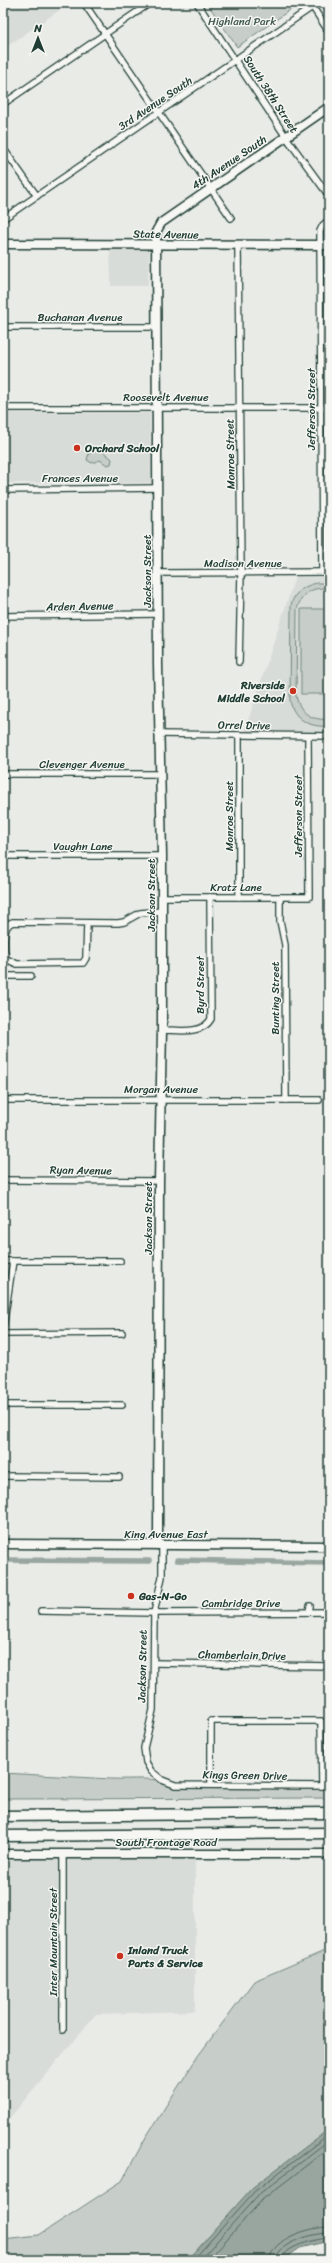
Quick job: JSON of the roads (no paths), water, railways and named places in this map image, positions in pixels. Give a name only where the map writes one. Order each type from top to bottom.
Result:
[{"type":"highway","points":[[3,1816],[329,1813]]},
{"type":"highway","points":[[3,1836],[329,1833]]},
{"type":"street","points":[[84,3],[231,218]]},
{"type":"street","points":[[3,104],[150,3]]},
{"type":"street","name":"South 38th Street","points":[[197,3],[286,137],[329,196]]},
{"type":"street","name":"3rd Avenue South","points":[[3,219],[236,60],[311,5],[318,3]]},
{"type":"street","points":[[311,5],[329,32]]},
{"type":"street","name":"4th Avenue South","points":[[156,244],[159,225],[329,107]]},
{"type":"street","points":[[3,148],[37,196]]},
{"type":"street","name":"Jefferson Street","points":[[322,572],[320,231],[323,225],[329,220]]},
{"type":"street","name":"State Avenue","points":[[3,244],[329,245]]},
{"type":"street","name":"Jackson Street","points":[[156,244],[158,734],[162,856],[162,1030],[159,1181],[160,1545],[162,1577],[154,1613],[153,1710],[144,1748],[149,1766],[162,1780]]},
{"type":"street","name":"Monroe Street","points":[[238,245],[241,573],[241,625],[238,662]]},
{"type":"street","name":"Buchanan Avenue","points":[[3,327],[157,327]]},
{"type":"street","name":"Roosevelt Avenue","points":[[3,408],[329,408]]},
{"type":"street","name":"Frances Avenue","points":[[3,490],[157,488]]},
{"type":"street","name":"Madison Avenue","points":[[157,573],[329,572]]},
{"type":"street","name":"Arden Avenue","points":[[3,616],[158,614]]},
{"type":"street","name":"Orrel Drive","points":[[158,734],[329,736]]},
{"type":"street","name":"Monroe Street","points":[[239,735],[239,897]]},
{"type":"street","name":"Jefferson Street","points":[[308,736],[309,897]]},
{"type":"street","name":"Clevenger Avenue","points":[[5,774],[160,774]]},
{"type":"street","name":"Vaughn Lane","points":[[3,856],[162,856]]},
{"type":"street","name":"Kratz Lane","points":[[162,897],[309,897]]},
{"type":"street","name":"Byrd Street","points":[[162,1030],[200,1029],[207,1026],[211,1019],[210,897]]},
{"type":"street","name":"Bunting Street","points":[[280,897],[280,921],[285,945],[286,1100]]},
{"type":"street","points":[[87,922],[86,958],[83,963],[17,964],[6,960],[6,928],[9,923],[87,922],[124,922],[140,913],[162,911]]},
{"type":"street","points":[[3,976],[31,976]]},
{"type":"street","name":"Morgan Avenue","points":[[3,1100],[319,1100]]},
{"type":"street","name":"Ryan Avenue","points":[[3,1180],[159,1181]]},
{"type":"street","points":[[3,1261],[120,1261]]},
{"type":"street","points":[[3,1328],[13,1261]]},
{"type":"street","points":[[3,1334],[122,1334]]},
{"type":"street","points":[[3,1405],[122,1405]]},
{"type":"street","points":[[3,1476],[119,1477]]},
{"type":"street","name":"King Avenue East","points":[[3,1544],[329,1546]]},
{"type":"street","points":[[309,1612],[310,1606]]},
{"type":"street","name":"Cambridge Drive","points":[[41,1611],[154,1613],[329,1612]]},
{"type":"street","name":"Chamberlain Drive","points":[[154,1663],[329,1666]]},
{"type":"street","points":[[211,1785],[211,1721],[321,1721],[322,1786]]},
{"type":"street","name":"Kings Green Drive","points":[[162,1780],[174,1785],[329,1786]]},
{"type":"street","name":"South Frontage Road","points":[[3,1854],[329,1854]]},
{"type":"street","name":"Inter Mountain Street","points":[[63,2030],[64,1854]]},
{"type":"water","points":[[329,2129],[329,2241],[300,2248],[283,2260],[188,2260],[252,2188]]},
{"type":"waterway","points":[[3,1560],[149,1561]]},
{"type":"waterway","points":[[177,1560],[329,1563]]},
{"type":"place","name":"Orchard School","points":[[77,448]]},
{"type":"place","name":"Riverside Middle School","points":[[293,691]]},
{"type":"place","name":"Gas-N-Go","points":[[131,1596]]},
{"type":"place","name":"Inland Truck Parts & Service","points":[[120,1956]]},
{"type":"park label","name":"Highland Park","points":[[242,21]]}]
